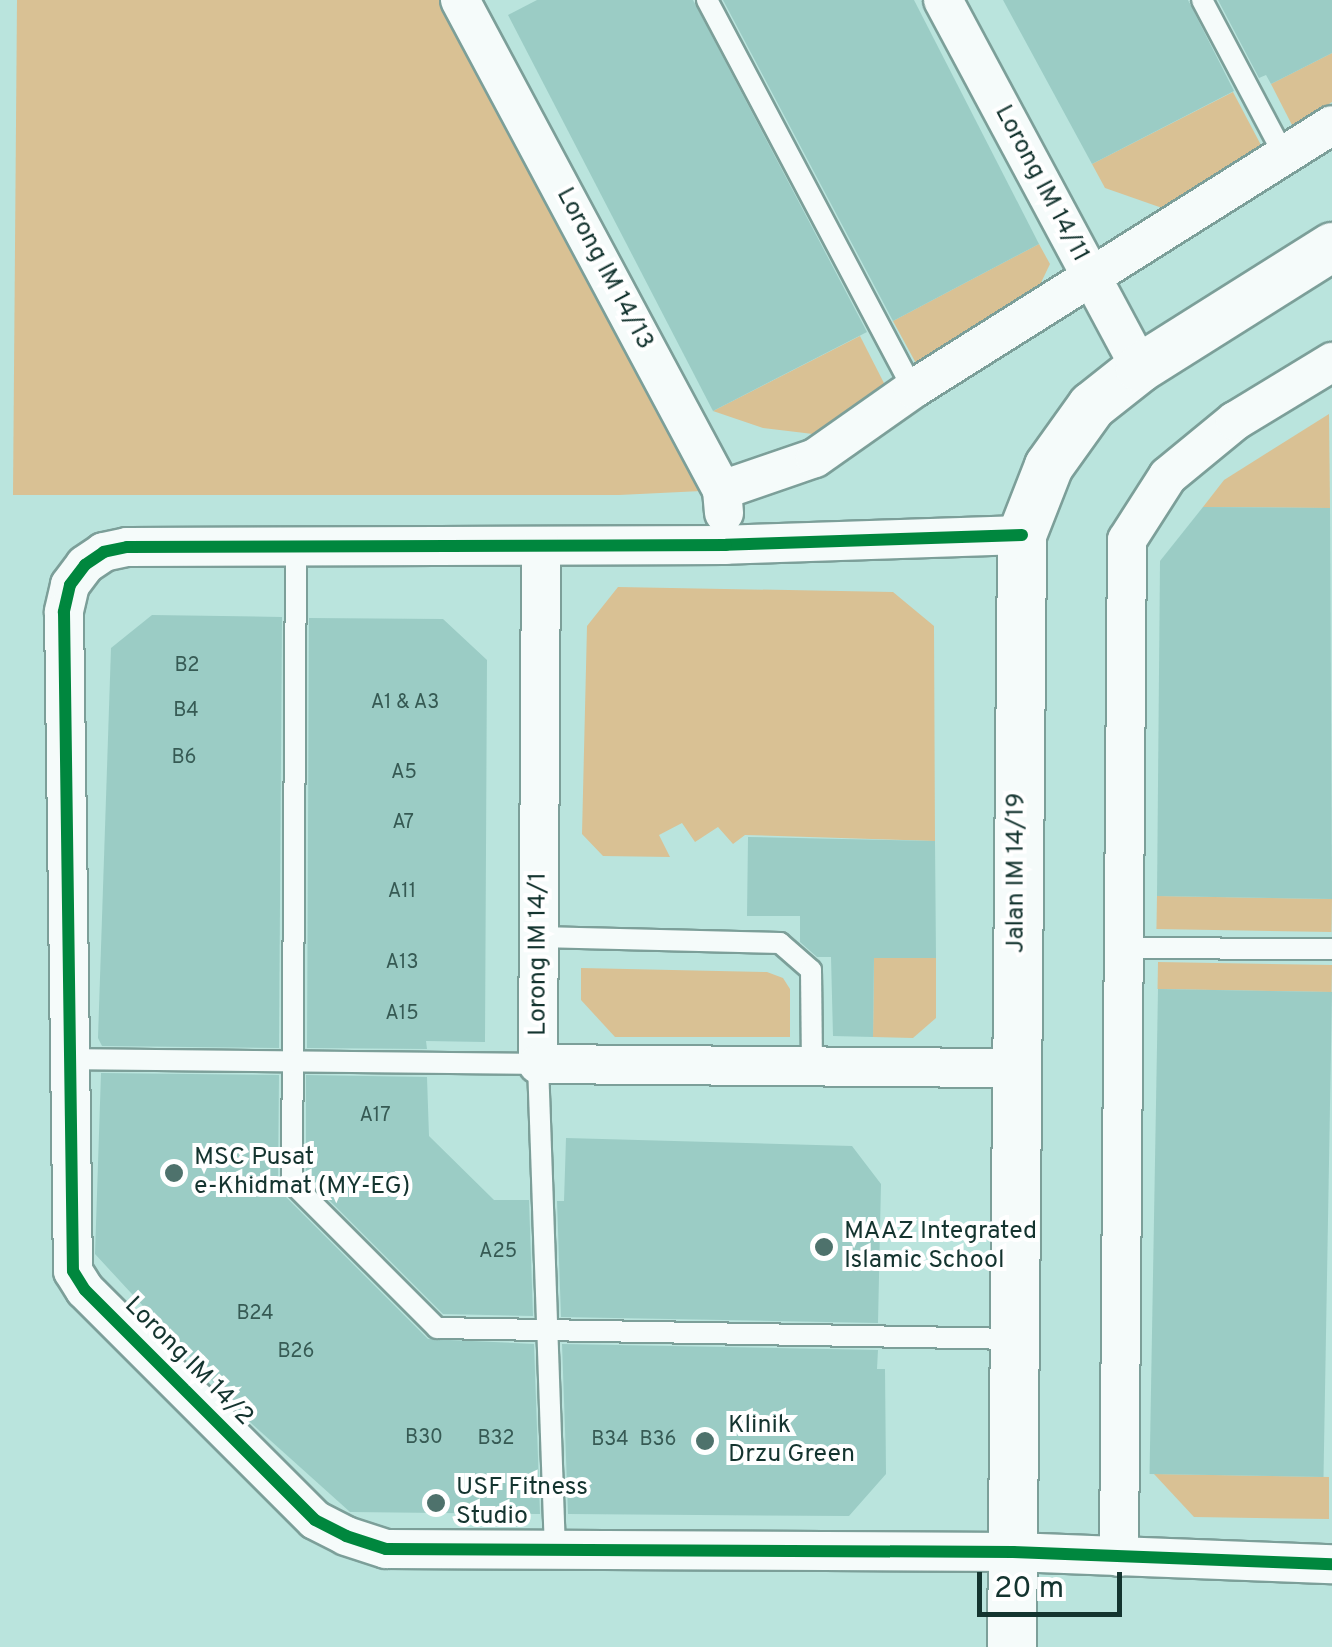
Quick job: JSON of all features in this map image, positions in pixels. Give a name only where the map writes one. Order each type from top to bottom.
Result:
[{"type":"street","name":"Lorong IM 14/13","points":[[460,0],[722,490],[726,545]]},
{"type":"street","name":"Lorong IM 14/11","points":[[943,0],[1140,368]]},
{"type":"street","points":[[722,490],[815,458],[913,389],[1332,125]]},
{"type":"street","name":"Jalan IM 14/19","points":[[1012,1647],[1022,535],[1048,466],[1092,406],[1140,368],[1332,247]]},
{"type":"street","points":[[1119,1556],[1127,540],[1168,476],[1235,421],[1332,362]]},
{"type":"street","points":[[296,546],[726,545],[1022,535]]},
{"type":"street","name":"Lorong IM 14/2","points":[[296,546],[127,547],[104,552],[85,565],[70,586],[64,612],[69,1250],[73,1271],[98,1304],[315,1520],[386,1549],[555,1546],[1013,1552],[1332,1564]]},
{"type":"street","name":"Lorong IM 14/1","points":[[541,547],[538,1064],[1016,1068]]},
{"type":"lane","points":[[707,0],[913,389]]},
{"type":"lane","points":[[1202,0],[1284,156]]},
{"type":"lane","points":[[296,546],[292,1183],[437,1328],[1014,1340]]},
{"type":"lane","points":[[539,937],[780,942],[812,970],[812,1066]]},
{"type":"lane","points":[[1123,948],[1332,949]]},
{"type":"lane","points":[[68,1060],[538,1064],[555,1546]]},
{"type":"shaded area","points":[[17,0],[460,0],[722,490],[619,495],[13,495]]},
{"type":"shaded area","points":[[1332,53],[1332,102],[1293,127],[1271,84]]},
{"type":"shaded area","points":[[1233,92],[1262,147],[1165,209],[1105,188],[1092,164]]},
{"type":"shaded area","points":[[1039,244],[1050,264],[1037,291],[918,367],[893,321]]},
{"type":"shaded area","points":[[860,336],[886,387],[813,434],[763,428],[713,411]]},
{"type":"shaded area","points":[[1329,414],[1330,508],[1203,507],[1224,480]]},
{"type":"shaded area","points":[[618,587],[893,592],[934,626],[935,841],[745,835],[733,844],[718,827],[695,842],[682,823],[659,835],[670,857],[603,856],[582,834],[587,626]]},
{"type":"shaded area","points":[[1157,896],[1332,899],[1331,932],[1156,929]]},
{"type":"shaded area","points":[[874,958],[936,958],[936,1018],[913,1038],[873,1037]]},
{"type":"shaded area","points":[[1158,962],[1332,965],[1332,992],[1158,989]]},
{"type":"shaded area","points":[[581,968],[767,972],[783,978],[790,989],[790,1037],[615,1037],[581,1000]]},
{"type":"shaded area","points":[[1154,1474],[1329,1477],[1329,1519],[1194,1517]]},
{"type":"building","points":[[537,0],[693,0],[867,332],[713,411],[508,15]]},
{"type":"building","points":[[723,0],[914,0],[1039,244],[893,321]]},
{"type":"building","points":[[1003,0],[1188,0],[1234,91],[1092,164]]},
{"type":"building","points":[[1218,0],[1332,0],[1332,53],[1271,84],[1266,75],[1259,78]]},
{"type":"building","points":[[1203,507],[1330,508],[1332,899],[1157,896],[1160,561]]},
{"type":"building","points":[[152,615],[282,617],[279,1048],[102,1046],[98,1038],[111,648]]},
{"type":"building","points":[[309,618],[443,619],[487,660],[485,1042],[426,1041],[427,1049],[307,1048]]},
{"type":"building","points":[[748,837],[935,841],[936,958],[874,958],[873,1037],[833,1036],[831,957],[817,957],[800,942],[800,916],[747,916]]},
{"type":"building","points":[[1158,989],[1332,992],[1324,1477],[1150,1474]]},
{"type":"building","points":[[101,1073],[279,1075],[278,1183],[282,1193],[428,1339],[534,1344],[540,1514],[350,1512],[252,1424],[95,1254]]},
{"type":"building","points":[[306,1075],[427,1077],[429,1136],[494,1200],[529,1200],[533,1316],[443,1314],[306,1177]]},
{"type":"building","points":[[566,1138],[852,1146],[881,1184],[878,1323],[561,1317],[557,1201],[564,1201]]},
{"type":"building","points":[[562,1344],[878,1350],[877,1369],[885,1369],[886,1474],[849,1516],[568,1514]]},
{"type":"cycle path","points":[[1022,535],[726,545],[127,547],[104,552],[85,565],[70,585],[64,612],[73,1271],[85,1290],[315,1520],[346,1536],[386,1549],[1013,1552],[1332,1564]]},
{"type":"place","name":"MSC Pusat e-Khidmat (MY-EG)","points":[[174,1173]]},
{"type":"place","name":"MAAZ Integrated Islamic School","points":[[824,1247]]},
{"type":"place","name":"Klinik Drzu Green","points":[[705,1441]]},
{"type":"place","name":"USF Fitness Studio","points":[[436,1503]]}]
